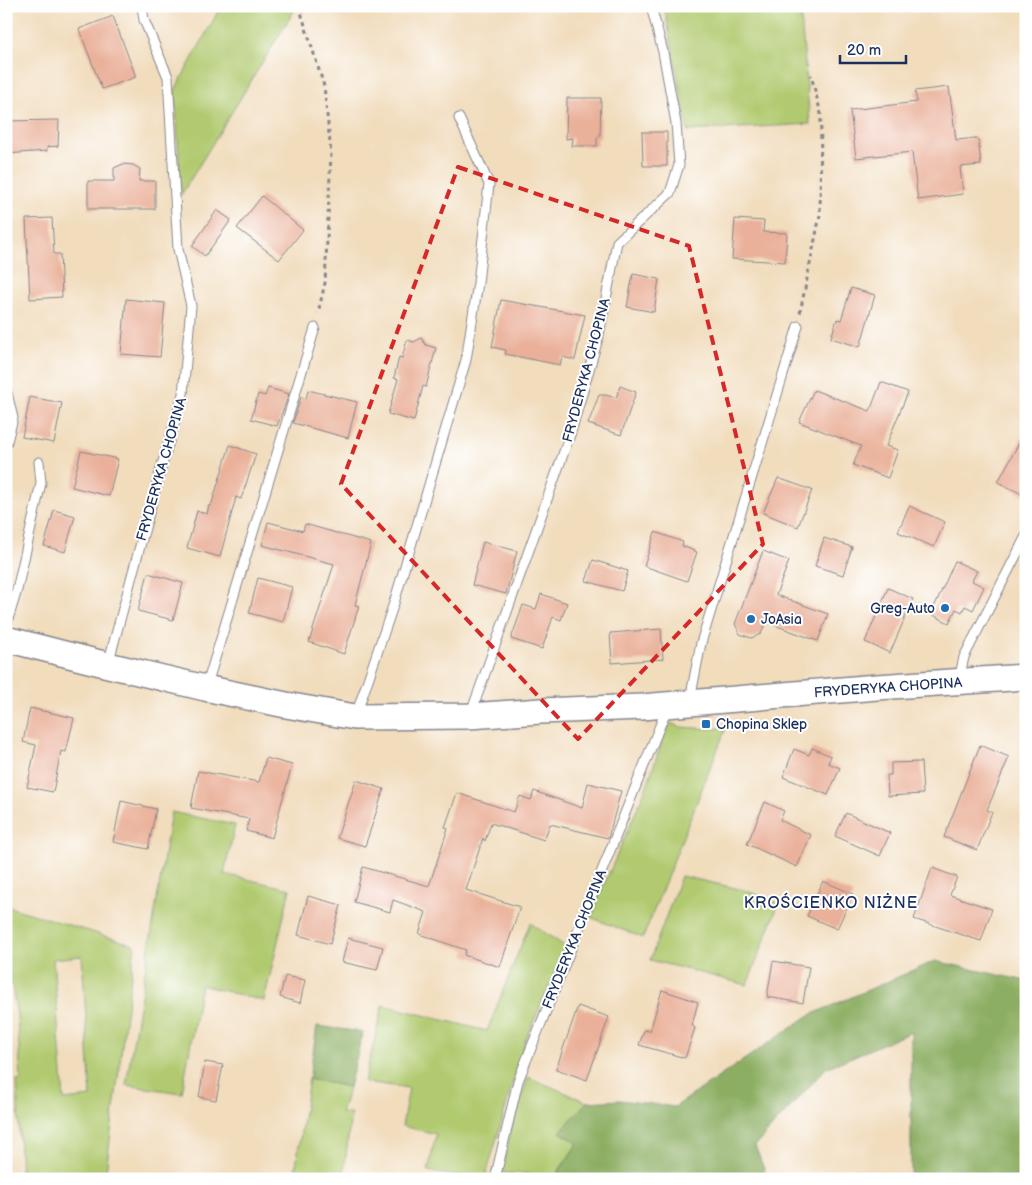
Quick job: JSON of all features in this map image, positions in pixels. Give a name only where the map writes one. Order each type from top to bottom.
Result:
[{"type":"street","name":"FRYDERYKA CHOPINA","points":[[6,639],[206,688],[355,717],[469,716],[642,707],[1026,677]]},
{"type":"lane","name":"FRYDERYKA CHOPINA","points":[[108,665],[183,394],[191,306],[178,250],[168,77],[144,20],[142,6]]},
{"type":"lane","name":"FRYDERYKA CHOPINA","points":[[469,716],[571,432],[599,335],[617,242],[670,193],[679,165],[676,123],[664,52],[651,6]]},
{"type":"lane","points":[[355,717],[397,594],[466,360],[478,283],[489,184],[459,118]]},
{"type":"lane","name":"FRYDERYKA CHOPINA","points":[[495,1179],[518,1081],[679,703],[701,643],[798,326]]},
{"type":"lane","points":[[206,688],[315,328]]},
{"type":"lane","points":[[6,389],[14,418],[6,445]]},
{"type":"lane","points":[[6,626],[17,590],[41,483],[39,462]]},
{"type":"lane","points":[[958,681],[964,657],[1026,536]]},
{"type":"path","points":[[299,6],[324,86],[331,154],[325,283],[315,328]]},
{"type":"path","points":[[798,326],[820,215],[821,114],[811,75]]},
{"type":"highlighted area","points":[[458,167],[689,246],[763,544],[578,739],[341,484]]},
{"type":"green space","points":[[221,6],[297,6],[181,195],[175,90]]},
{"type":"green space","points":[[664,6],[800,6],[810,124],[688,131]]},
{"type":"green space","points":[[670,723],[680,727],[716,729],[728,723],[643,938],[590,917],[646,788]]},
{"type":"green space","points":[[171,812],[235,825],[224,874],[290,889],[264,1001],[201,985],[182,1093],[126,1085]]},
{"type":"green space","points":[[681,876],[744,890],[779,903],[747,985],[650,960]]},
{"type":"green space","points":[[6,906],[135,945],[105,1179],[21,1179],[17,1081],[21,1080],[17,1016],[6,949]],"holes":[[[82,956],[91,1097],[64,1100],[53,959]]]},
{"type":"green space","points":[[530,923],[566,947],[525,1041],[485,1179],[473,1179],[428,1171],[436,1134],[402,1126],[409,1088],[364,1082],[383,1005],[487,1031]]},
{"type":"green space","points":[[935,961],[1026,981],[1026,1179],[911,1179],[911,1032],[826,1068],[755,1146],[768,1179],[559,1179],[558,1173],[578,1143],[560,1132],[587,1102],[620,1100],[675,1107],[808,1016]]},
{"type":"green space","points":[[317,1026],[363,1032],[349,1087],[309,1079]]},
{"type":"green space","points":[[528,1077],[587,1102],[560,1132],[578,1143],[558,1172],[559,1179],[527,1179],[528,1174],[502,1173],[510,1133]]},
{"type":"green space","points":[[309,1079],[349,1087],[341,1113],[351,1114],[343,1179],[294,1179]]},
{"type":"building","points":[[113,16],[136,77],[102,89],[79,29]]},
{"type":"building","points":[[949,87],[956,140],[978,138],[981,165],[960,167],[963,194],[918,200],[912,152],[856,158],[850,110],[917,102],[915,91]]},
{"type":"building","points":[[567,98],[601,98],[600,137],[597,137],[597,146],[572,146],[573,138],[566,139]]},
{"type":"building","points":[[59,120],[58,146],[47,147],[47,151],[6,154],[6,121]]},
{"type":"building","points":[[642,132],[667,132],[667,166],[643,166]]},
{"type":"building","points":[[123,164],[133,165],[140,169],[139,181],[155,181],[155,209],[88,209],[88,181],[114,181],[114,168]]},
{"type":"building","points":[[262,196],[303,230],[279,260],[237,228]]},
{"type":"building","points":[[217,210],[231,220],[205,256],[192,246]]},
{"type":"building","points":[[52,218],[54,254],[60,254],[62,297],[30,299],[26,219]]},
{"type":"building","points":[[735,219],[764,221],[763,232],[787,233],[785,262],[732,259]]},
{"type":"building","points":[[633,274],[659,279],[654,312],[627,307]]},
{"type":"building","points":[[851,288],[875,295],[860,347],[831,338],[837,319],[841,320]]},
{"type":"building","points":[[126,299],[165,303],[160,357],[121,354]]},
{"type":"building","points":[[501,300],[585,315],[575,360],[562,357],[560,365],[505,354],[506,350],[492,347]]},
{"type":"building","points":[[421,338],[426,345],[436,348],[426,387],[423,386],[414,421],[388,414],[398,379],[394,378],[399,357],[402,358],[407,340],[414,342]]},
{"type":"building","points":[[881,382],[908,392],[886,446],[898,450],[888,478],[853,465],[861,446],[799,422],[814,390],[870,411]]},
{"type":"building","points":[[620,386],[636,392],[621,435],[588,424],[599,395],[616,398]]},
{"type":"building","points":[[268,388],[289,394],[277,426],[251,419],[258,394],[265,396]]},
{"type":"building","points":[[308,390],[357,402],[348,438],[293,423],[301,397],[306,399]]},
{"type":"building","points":[[30,397],[62,403],[54,443],[22,437]]},
{"type":"building","points":[[1026,430],[1026,496],[998,482]]},
{"type":"building","points":[[230,445],[256,454],[241,499],[236,497],[220,557],[187,548],[197,511],[207,514],[209,505],[211,506]]},
{"type":"building","points":[[81,451],[118,459],[109,496],[72,487]]},
{"type":"building","points":[[778,478],[812,490],[798,527],[763,513]]},
{"type":"building","points":[[909,506],[945,522],[934,547],[898,532]]},
{"type":"building","points":[[54,510],[75,516],[65,552],[44,546]]},
{"type":"building","points":[[268,522],[303,531],[305,524],[371,543],[355,605],[359,606],[344,654],[309,642],[334,564],[262,545]]},
{"type":"building","points":[[655,532],[683,542],[682,546],[697,552],[687,581],[644,566]]},
{"type":"building","points":[[824,538],[852,547],[843,575],[815,566]]},
{"type":"building","points":[[483,542],[517,551],[506,594],[472,585]]},
{"type":"building","points":[[763,551],[789,561],[776,595],[828,614],[818,641],[766,622],[761,634],[751,638],[740,634],[735,624]]},
{"type":"building","points":[[593,560],[628,571],[622,591],[586,581]]},
{"type":"building","points":[[955,561],[977,571],[972,581],[984,587],[973,610],[965,606],[962,612],[956,609],[949,623],[931,614]]},
{"type":"building","points":[[148,573],[183,583],[173,620],[138,611]]},
{"type":"building","points":[[258,578],[292,587],[283,622],[249,613]]},
{"type":"building","points":[[888,588],[913,599],[890,653],[865,642]]},
{"type":"building","points":[[541,594],[567,603],[561,620],[553,617],[542,649],[511,639],[523,605],[536,609]]},
{"type":"building","points":[[661,629],[663,659],[612,663],[610,633]]},
{"type":"building","points":[[30,708],[74,718],[66,752],[61,751],[53,792],[27,787],[36,745],[23,742]]},
{"type":"building","points":[[980,745],[1009,757],[987,810],[992,812],[977,850],[944,837]]},
{"type":"building","points":[[812,748],[831,756],[828,763],[840,768],[828,795],[783,777],[794,749],[809,755]]},
{"type":"building","points":[[266,758],[292,765],[272,838],[246,831],[249,819],[191,808],[198,771],[259,782]]},
{"type":"building","points":[[921,762],[923,794],[888,796],[887,775],[891,775],[891,763]]},
{"type":"building","points":[[356,780],[384,789],[365,846],[337,838]]},
{"type":"building","points":[[588,783],[621,791],[608,838],[550,824],[544,840],[491,823],[485,841],[483,838],[466,890],[520,907],[500,967],[464,955],[466,950],[419,934],[426,912],[393,900],[390,912],[354,902],[363,867],[429,886],[448,828],[445,827],[457,793],[514,812],[520,796],[531,800],[534,791],[582,808]]},
{"type":"building","points":[[121,801],[156,809],[148,849],[113,842]]},
{"type":"building","points":[[765,802],[784,811],[780,820],[811,835],[797,867],[747,844]]},
{"type":"building","points":[[846,813],[890,833],[880,856],[835,836]]},
{"type":"building","points":[[932,868],[957,877],[950,895],[992,909],[981,941],[914,919]]},
{"type":"building","points":[[823,881],[853,894],[837,929],[807,916]]},
{"type":"building","points":[[308,896],[341,905],[330,944],[298,935]]},
{"type":"building","points":[[348,938],[383,947],[377,970],[342,962]]},
{"type":"building","points":[[773,961],[809,967],[803,1003],[767,997]]},
{"type":"building","points":[[285,976],[305,980],[300,1003],[280,997]]},
{"type":"building","points":[[662,990],[698,1002],[692,1025],[695,1028],[685,1058],[639,1045],[644,1030],[650,1031]]},
{"type":"building","points":[[578,1006],[609,1017],[587,1080],[556,1069]]},
{"type":"building","points":[[205,1062],[223,1065],[216,1100],[199,1097]]},
{"type":"place","name":"Greg-Auto","points":[[945,608]]},
{"type":"place","name":"JoAsia","points":[[751,619]]},
{"type":"place","name":"Chopina Sklep","points":[[706,724]]},
{"type":"district","name":"KROŚCIENKO NIŻNE","points":[[831,902]]}]
